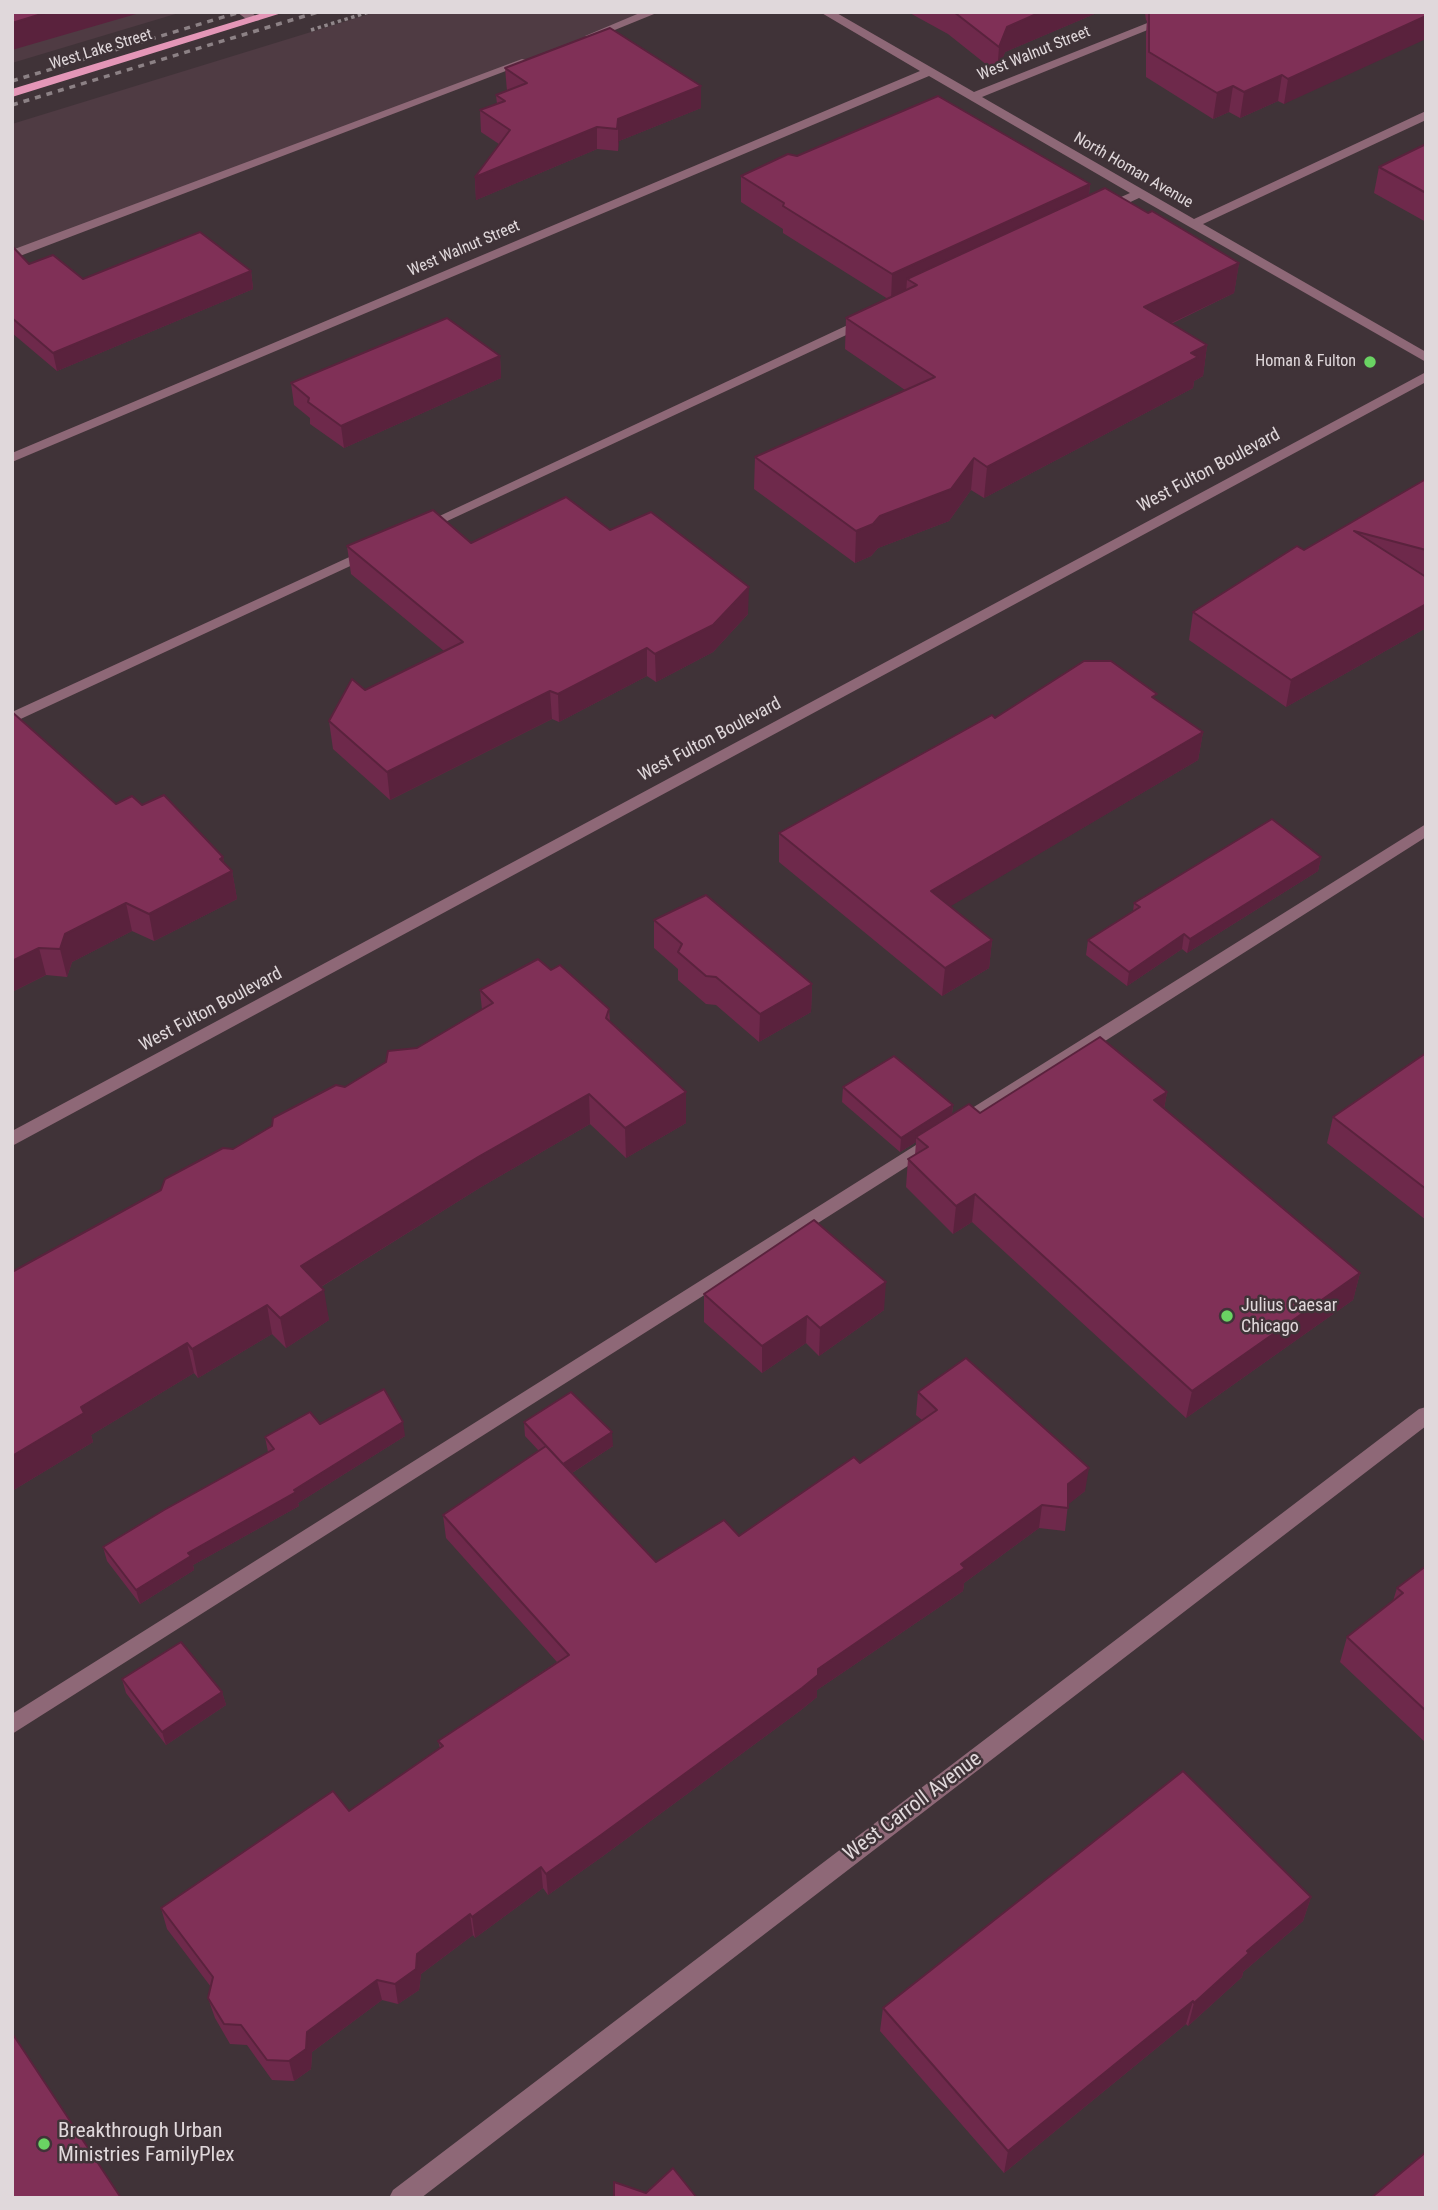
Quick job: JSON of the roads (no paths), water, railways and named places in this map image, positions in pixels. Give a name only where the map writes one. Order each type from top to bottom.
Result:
[{"type":"main road","name":"West Lake Street","points":[[12,93],[279,12]]},
{"type":"street","points":[[243,12],[254,20]]},
{"type":"street","points":[[576,42],[653,12]]},
{"type":"street","name":"North Homan Avenue","points":[[826,12],[1426,358]]},
{"type":"street","name":"West Walnut Street","points":[[972,97],[1186,12]]},
{"type":"street","points":[[12,255],[537,57]]},
{"type":"street","name":"West Walnut Street","points":[[12,458],[929,72]]},
{"type":"street","points":[[1194,224],[1426,115]]},
{"type":"street","points":[[1090,216],[1140,193]]},
{"type":"street","points":[[405,535],[874,317]]},
{"type":"street","name":"West Fulton Boulevard","points":[[12,1139],[1426,376]]},
{"type":"street","points":[[12,718],[380,547]]},
{"type":"street","points":[[12,1725],[1426,829]]},
{"type":"street","name":"West Carroll Avenue","points":[[401,2198],[1426,1415]]},
{"type":"railway","points":[[12,81],[240,12]]},
{"type":"railway","points":[[12,105],[318,12]]},
{"type":"place","name":"Homan & Fulton","points":[[1370,362]]},
{"type":"place","name":"Julius Caesar Chicago","points":[[1227,1316]]},
{"type":"place","name":"Breakthrough Urban Ministries FamilyPlex","points":[[44,2144]]}]
